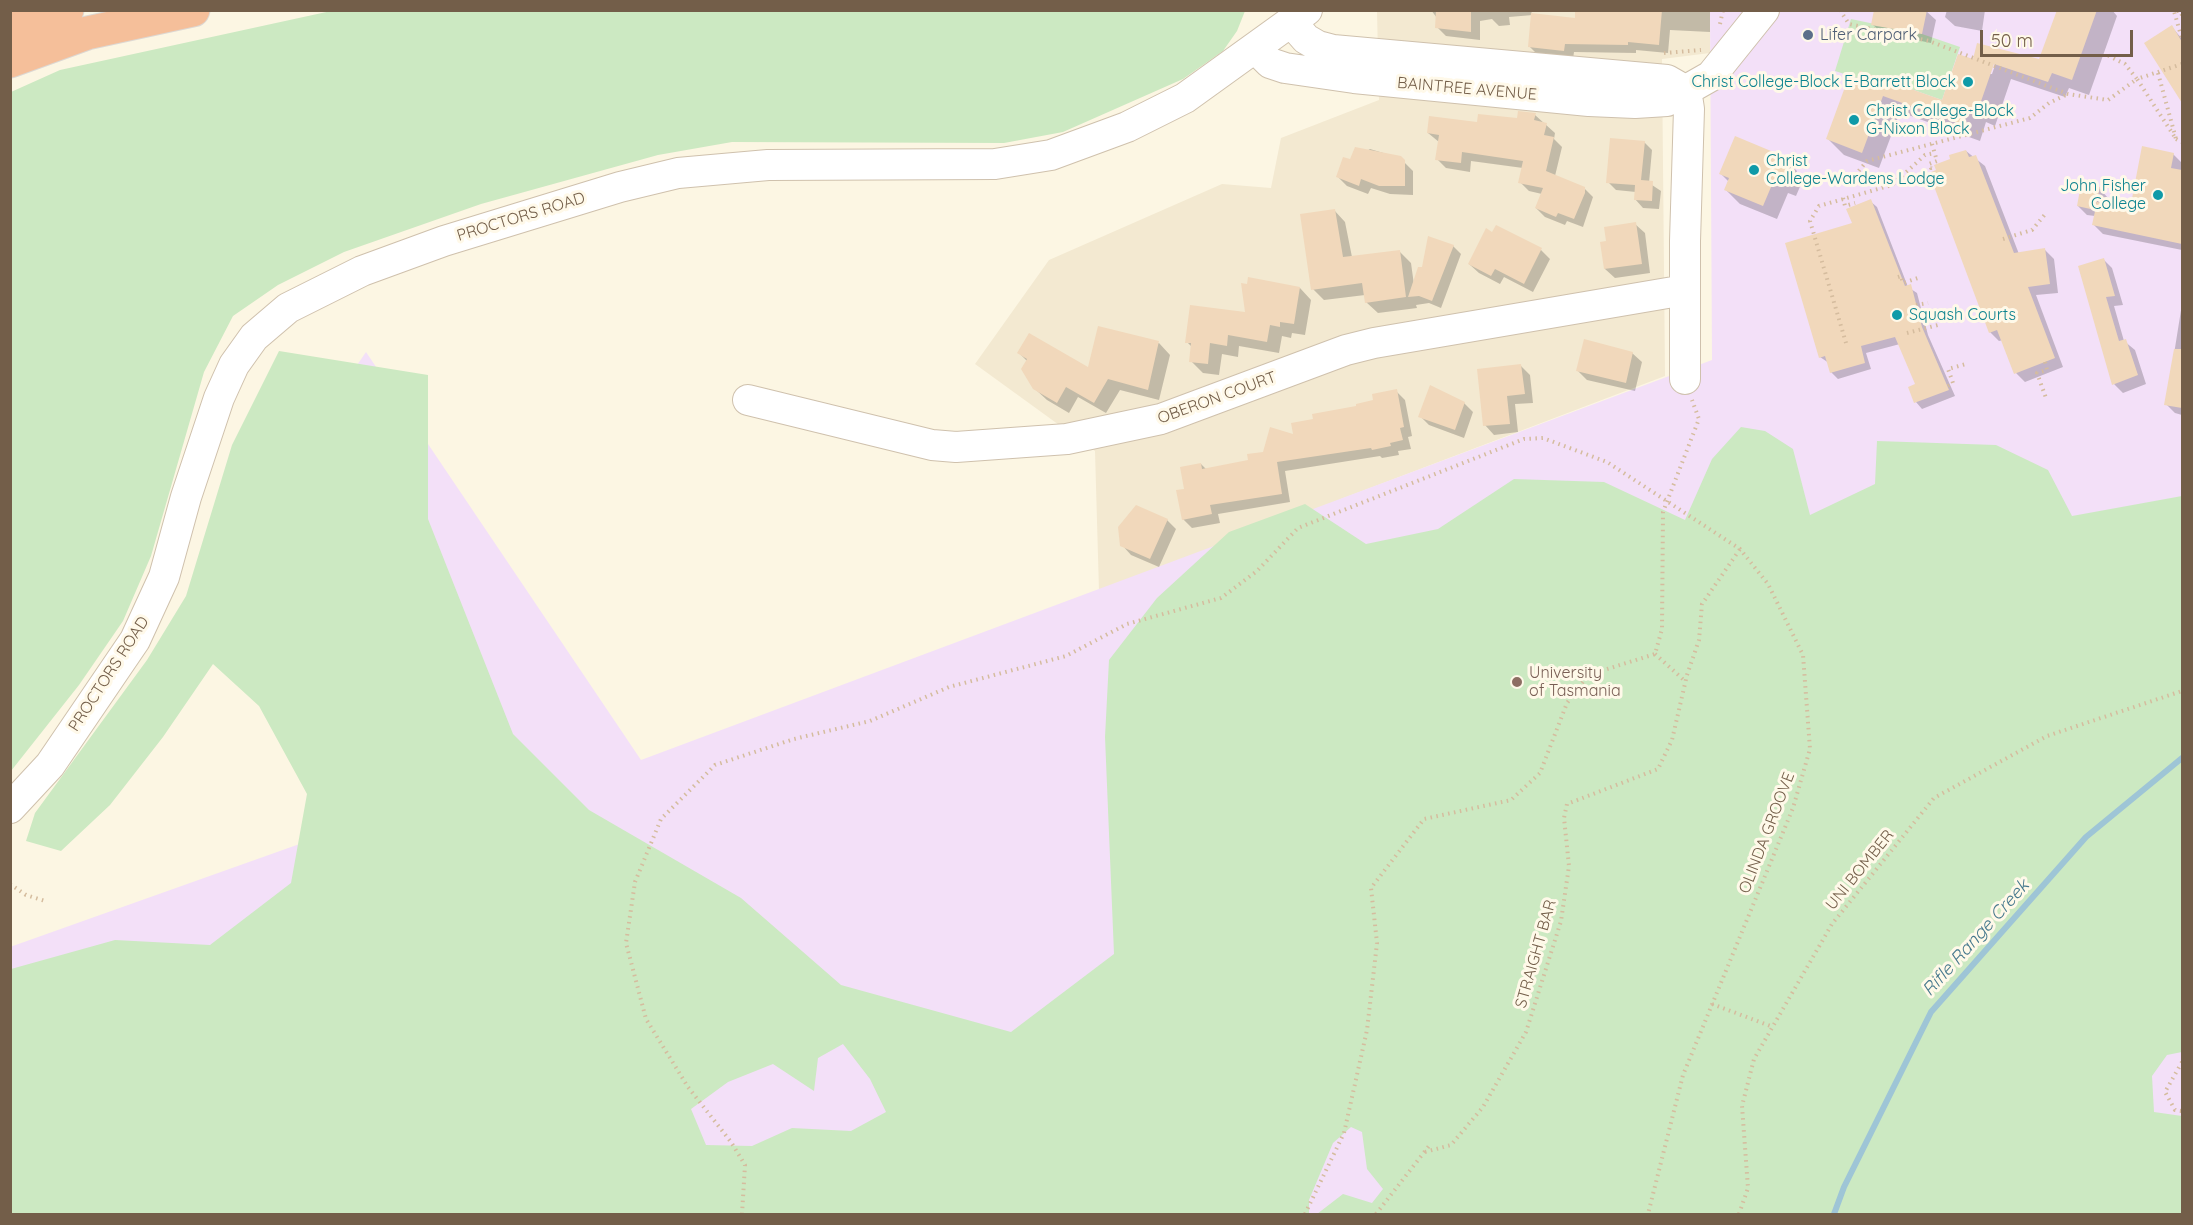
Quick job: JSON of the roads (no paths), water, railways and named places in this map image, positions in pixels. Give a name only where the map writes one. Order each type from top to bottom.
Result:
[{"type":"highway","points":[[10,30],[67,10]]},
{"type":"highway","points":[[10,61],[87,33],[193,10]]},
{"type":"street","points":[[1685,379],[1684,290],[1689,109],[1684,92],[1711,76],[1722,65],[1764,10]]},
{"type":"street","name":"BAINTREE AVENUE","points":[[1255,48],[1270,63],[1285,68],[1354,78],[1635,103],[1667,101],[1684,92],[1667,80],[1333,50],[1306,39],[1299,16]]},
{"type":"street","name":"PROCTORS ROAD","points":[[10,808],[50,765],[135,640],[164,577],[190,485],[219,398],[234,365],[254,337],[288,308],[362,271],[444,241],[620,187],[678,173],[768,165],[995,164],[1051,155],[1158,113],[1209,82],[1299,16]]},
{"type":"street","name":"OBERON COURT","points":[[748,400],[932,445],[956,447],[1067,439],[1161,419],[1346,350],[1374,343],[1684,290]]},
{"type":"waterway","name":"Rifle Range Creek","points":[[1834,1214],[1844,1187],[1931,1012],[2086,837],[2182,758]]},
{"type":"place","name":"Lifer Carpark","points":[[1808,35]]},
{"type":"place","name":"Christ College-Block E-Barrett Block","points":[[1968,82]]},
{"type":"place","name":"Christ College-Block G-Nixon Block","points":[[1854,120]]},
{"type":"place","name":"Christ College-Wardens Lodge","points":[[1754,170]]},
{"type":"place","name":"John Fisher College","points":[[2158,195]]},
{"type":"place","name":"Squash Courts","points":[[1897,315]]},
{"type":"place","name":"University of Tasmania","points":[[1517,682]]}]
